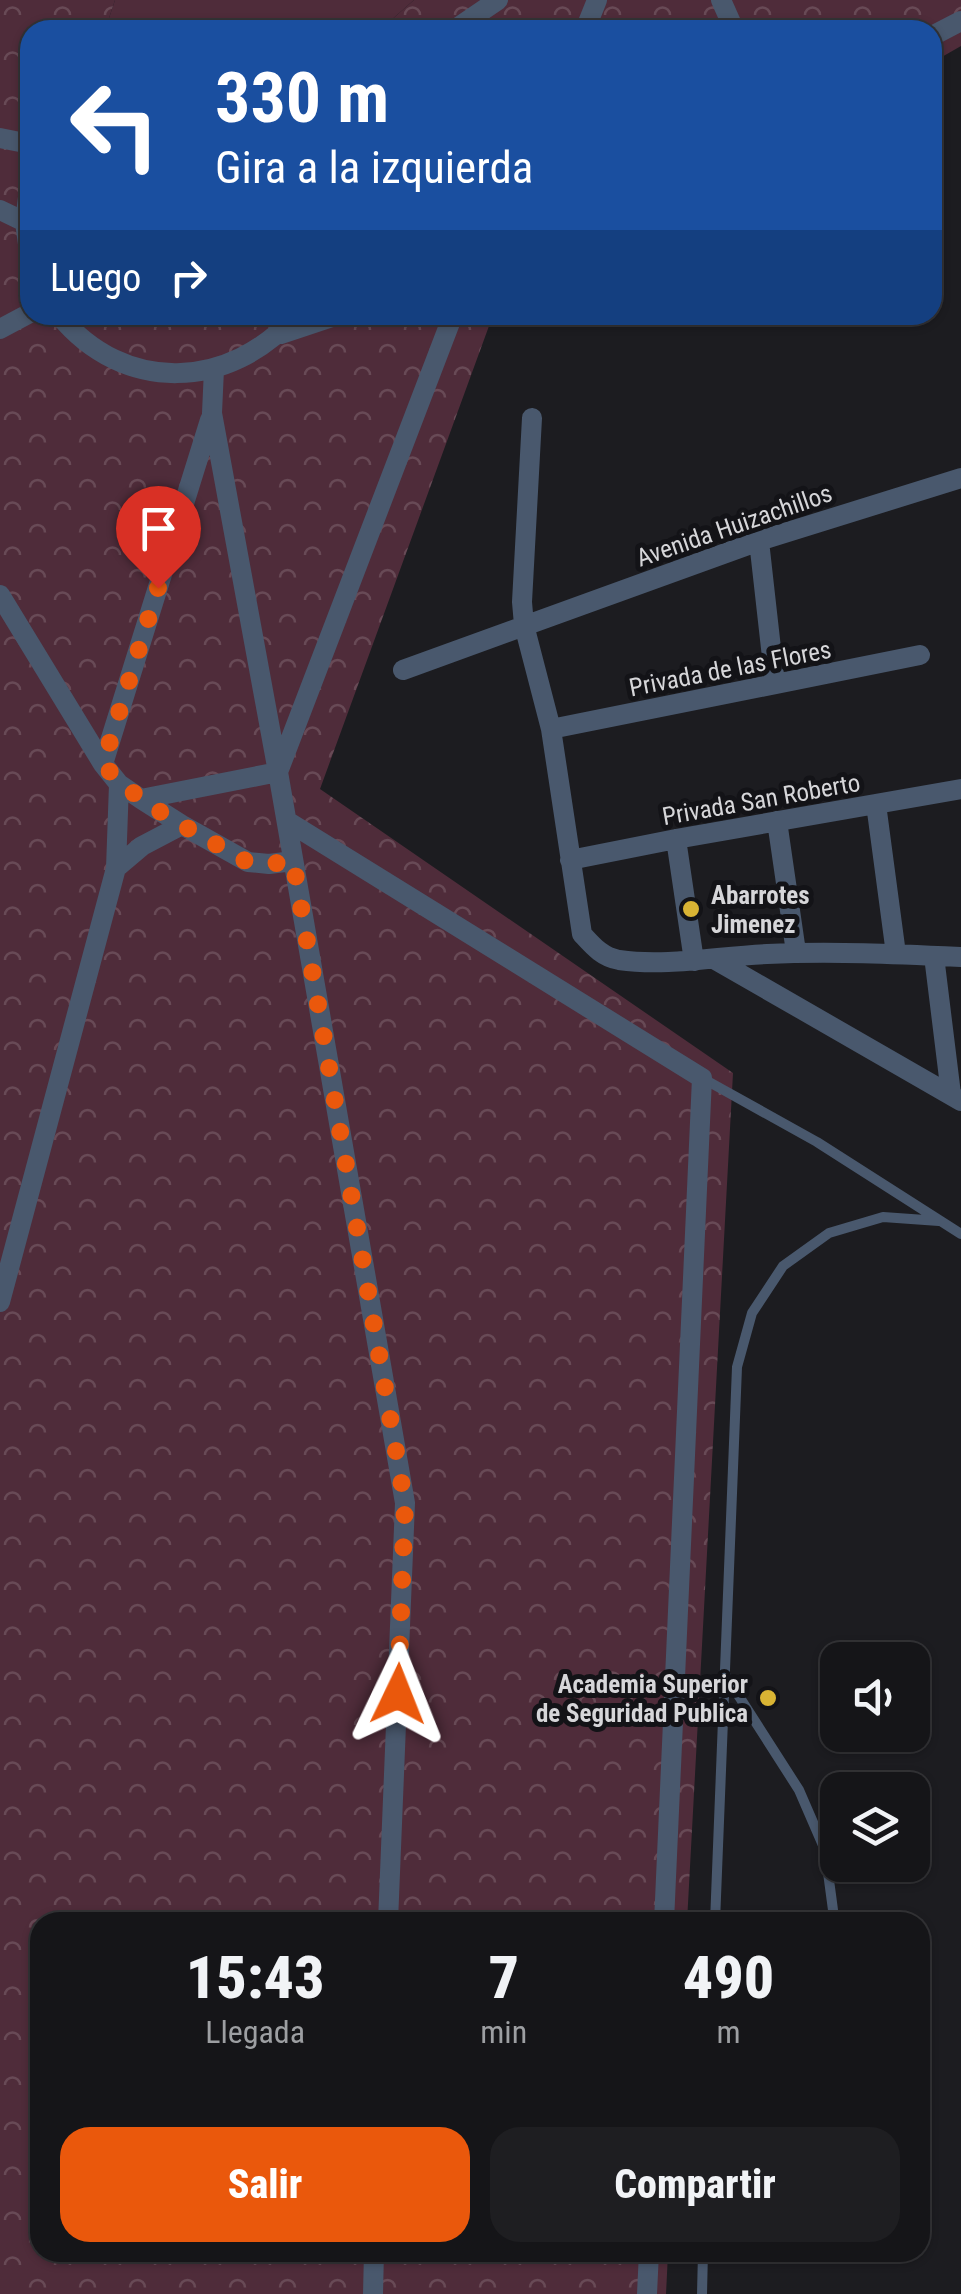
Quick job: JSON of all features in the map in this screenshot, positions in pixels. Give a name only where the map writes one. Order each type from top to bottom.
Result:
[{"type":"street","points":[[469,20],[498,0]]},
{"type":"street","points":[[67,325],[100,352],[132,367],[173,373],[214,369],[248,356],[279,335],[308,325]]},
{"type":"street","points":[[279,335],[288,325]]},
{"type":"street","points":[[278,772],[449,325]]},
{"type":"street","points":[[214,369],[212,413],[405,1503],[388,1912]]},
{"type":"street","points":[[103,764],[212,413]]},
{"type":"street","points":[[532,418],[524,624],[551,729],[582,934],[597,952],[616,960],[704,960],[796,952],[961,957]]},
{"type":"street","name":"Avenida Huizachillos","points":[[403,670],[759,541],[961,478]]},
{"type":"street","points":[[759,541],[775,684]]},
{"type":"street","points":[[0,595],[103,764],[120,784],[248,862],[293,861]]},
{"type":"street","name":"Privada de las Flores","points":[[551,729],[920,655]]},
{"type":"street","points":[[141,799],[278,772]]},
{"type":"street","points":[[0,1302],[116,868],[120,784]]},
{"type":"street","name":"Privada San Roberto","points":[[570,860],[961,788]]},
{"type":"street","points":[[876,804],[896,954]]},
{"type":"street","points":[[776,821],[796,952]]},
{"type":"street","points":[[286,822],[702,1078],[664,1912]]},
{"type":"street","points":[[116,868],[142,846],[182,825]]},
{"type":"street","points":[[676,838],[704,960],[956,1098]]},
{"type":"street","points":[[934,956],[956,1098]]},
{"type":"street","points":[[373,2294],[374,2262]]},
{"type":"street","points":[[648,2294],[649,2262]]},
{"type":"lane","points":[[702,1078],[817,1142],[961,1234]]},
{"type":"lane","points":[[715,1912],[737,1368],[752,1313],[784,1266],[829,1233],[883,1217],[939,1220]]},
{"type":"lane","points":[[725,1675],[799,1790],[824,1850],[832,1912]]},
{"type":"lane","points":[[702,2294],[703,2262]]},
{"type":"green space","points":[[0,0],[115,0],[108,20],[20,20],[20,325],[489,325],[320,789],[733,1073],[688,1912],[30,1912],[30,2262],[668,2262],[666,2294],[0,2294]]},
{"type":"green space","points":[[115,0],[414,0],[391,20],[108,20]]},
{"type":"green space","points":[[414,0],[961,0],[961,46],[942,57],[942,20],[391,20]]},
{"type":"place","name":"Abarrotes Jimenez","points":[[691,909]]},
{"type":"place","name":"Academia Superior de Seguridad Publica","points":[[768,1698]]},
{"type":"route","points":[[158,588],[103,764],[120,784],[141,799],[248,862],[293,861],[405,1503],[398,1694]]}]
